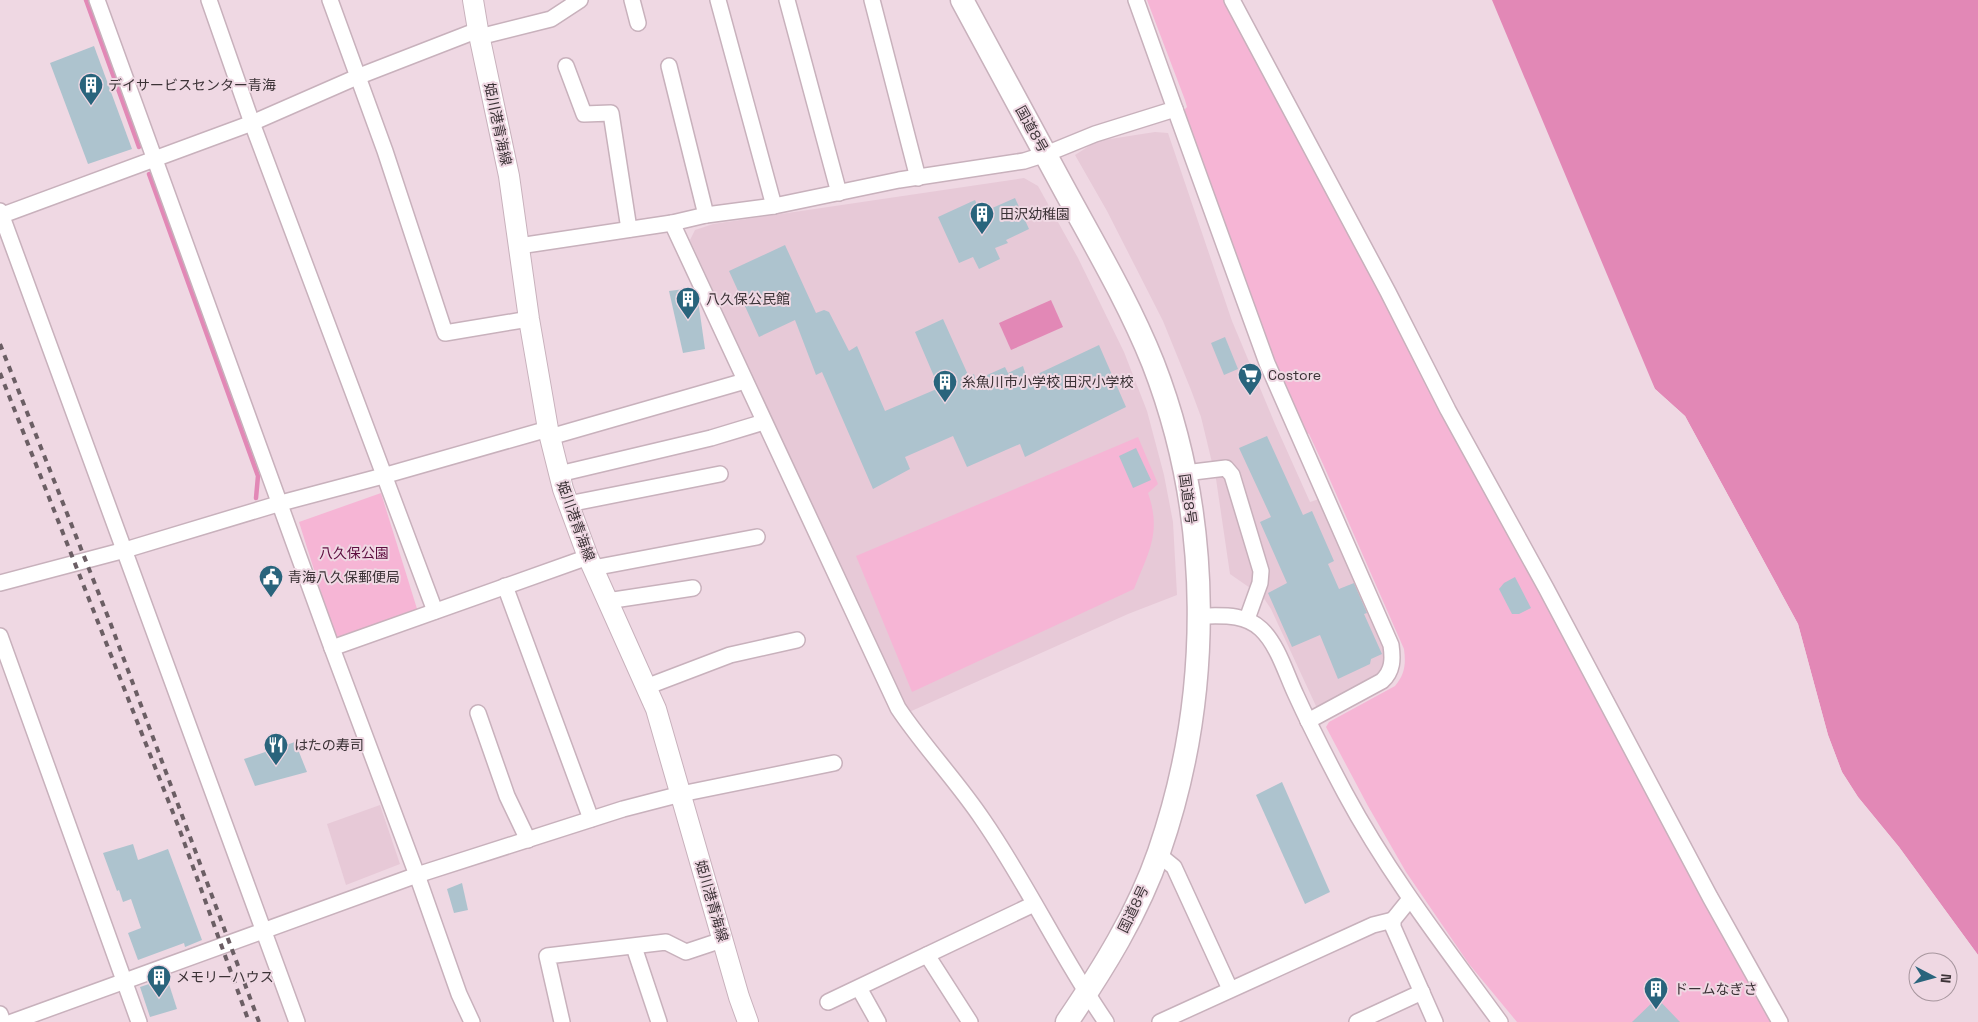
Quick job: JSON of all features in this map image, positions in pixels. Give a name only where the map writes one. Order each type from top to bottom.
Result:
[{"type":"highway","name":"国道8号","points":[[962,0],[1096,244],[1141,334],[1172,419],[1185,473],[1196,559],[1200,616],[1196,668],[1189,738],[1176,799],[1158,854],[1135,908],[1113,949],[1067,1022]]},
{"type":"main road","name":"姫川港青海線","points":[[473,0],[478,34],[509,176],[529,319],[549,433],[559,474],[590,562],[656,709],[722,940],[748,1022]]},
{"type":"street","points":[[97,0],[156,157],[332,648],[417,875],[459,994],[472,1022]]},
{"type":"street","points":[[209,0],[252,123],[435,612]]},
{"type":"street","points":[[330,0],[386,151],[445,333],[529,319]]},
{"type":"street","points":[[297,1022],[0,214],[252,123],[357,77],[478,34],[551,19],[580,0]]},
{"type":"street","points":[[632,0],[638,23]]},
{"type":"street","points":[[718,0],[774,206]]},
{"type":"street","points":[[787,0],[840,193]]},
{"type":"street","points":[[872,0],[918,178]]},
{"type":"street","points":[[1136,0],[1266,363],[1391,645],[1392,664],[1387,676],[1382,681],[1308,721]]},
{"type":"street","points":[[1232,0],[1388,292],[1448,410],[1546,588],[1710,897],[1780,1022]]},
{"type":"street","points":[[566,66],[584,114],[611,113],[629,230]]},
{"type":"street","points":[[668,66],[706,215]]},
{"type":"street","points":[[519,246],[672,223],[706,215],[774,206],[918,178],[1024,161],[1095,134],[1175,109]]},
{"type":"street","points":[[672,223],[898,708],[913,732],[983,819],[1086,994],[1106,1022]]},
{"type":"street","points":[[0,583],[125,550],[281,503],[745,382]]},
{"type":"street","points":[[559,474],[711,438],[764,422]]},
{"type":"street","points":[[1185,473],[1226,468],[1232,475],[1261,571],[1260,582],[1246,619]]},
{"type":"street","points":[[568,504],[720,474]]},
{"type":"street","points":[[332,648],[506,586],[590,562],[757,537]]},
{"type":"street","points":[[506,586],[591,820]]},
{"type":"street","points":[[607,601],[693,588]]},
{"type":"street","points":[[1200,616],[1226,616],[1246,619],[1253,622],[1269,639],[1308,721],[1361,823],[1410,899],[1500,1022]]},
{"type":"street","points":[[0,636],[140,1022]]},
{"type":"street","points":[[646,688],[730,654],[797,640]]},
{"type":"street","points":[[478,713],[507,796],[528,840]]},
{"type":"street","points":[[12,1022],[417,875],[624,809],[681,794],[834,763]]},
{"type":"street","points":[[1158,854],[1174,867],[1230,990]]},
{"type":"street","points":[[1160,1022],[1373,926],[1394,920],[1410,899]]},
{"type":"street","points":[[828,1002],[1034,904]]},
{"type":"street","points":[[1394,920],[1394,933],[1435,1022]]},
{"type":"street","points":[[562,1022],[547,956],[666,942],[686,952],[722,940]]},
{"type":"street","points":[[634,947],[659,1022]]},
{"type":"street","points":[[927,955],[970,1022]]},
{"type":"street","points":[[859,988],[878,1022]]},
{"type":"street","points":[[1357,1022],[1422,992]]},
{"type":"street","points":[[0,1014],[3,1022]]},
{"type":"shaded area","points":[[1492,0],[1978,0],[1978,955],[1899,847],[1858,797],[1842,772],[1828,735],[1798,624],[1685,416],[1655,389]]},
{"type":"shaded area","points":[[1155,132],[1168,133],[1232,321],[1275,424],[1310,502],[1319,499],[1385,645],[1387,660],[1380,674],[1319,707],[1316,706],[1271,609],[1263,597],[1230,574],[1216,479],[1201,417],[1163,321],[1107,211],[1075,155],[1097,141]]},
{"type":"shaded area","points":[[1024,178],[1038,186],[1078,258],[1124,352],[1147,411],[1164,475],[1173,522],[1177,595],[1128,614],[907,713],[690,240],[695,230],[713,224]]},
{"type":"shaded area","points":[[1051,300],[1063,327],[1011,350],[999,323]]},
{"type":"shaded area","points":[[380,805],[400,864],[346,885],[327,824]]},
{"type":"green space","points":[[1147,0],[1227,0],[1774,1022],[1517,1022],[1469,964],[1406,872],[1326,727],[1329,722],[1395,686],[1404,669],[1404,649],[1323,464],[1309,434],[1303,431],[1268,348],[1184,110],[1187,107],[1185,100]]},
{"type":"green space","points":[[1138,437],[1158,484],[1148,493],[1154,520],[1152,542],[1134,589],[912,692],[856,556]]},
{"type":"green space","name":"八久保公園","points":[[381,493],[418,612],[336,640],[299,522]]},
{"type":"pier","points":[[1642,365],[1655,389],[1685,416],[1798,624],[1828,735],[1842,772],[1858,797],[1899,847],[1978,957],[1897,848],[1856,798],[1840,774],[1825,736],[1796,625],[1683,418],[1653,390]]},
{"type":"building","name":"デイサービスセンター青海","points":[[94,46],[132,149],[88,164],[50,63]]},
{"type":"building","name":"田沢幼稚園","points":[[1015,198],[1029,229],[1006,240],[1008,243],[995,248],[1000,259],[979,269],[973,257],[959,263],[938,217],[975,200],[981,213]]},
{"type":"building","points":[[785,245],[816,313],[824,310],[829,312],[849,351],[857,346],[885,411],[939,388],[915,332],[943,319],[969,377],[974,374],[976,380],[1005,367],[1008,373],[1023,366],[1027,379],[1099,345],[1126,407],[1025,457],[1020,444],[967,467],[953,436],[905,457],[910,469],[873,489],[822,372],[816,375],[795,320],[759,337],[729,271]]},
{"type":"building","name":"八久保公民館","points":[[692,288],[698,300],[705,349],[683,353],[669,291]]},
{"type":"building","points":[[1225,337],[1238,369],[1224,375],[1211,343]]},
{"type":"building","points":[[1267,436],[1303,515],[1312,511],[1334,561],[1328,564],[1339,589],[1354,583],[1367,613],[1364,614],[1382,654],[1371,659],[1370,664],[1338,679],[1320,635],[1292,647],[1268,593],[1287,583],[1260,522],[1271,517],[1239,448]]},
{"type":"building","points":[[1136,448],[1151,480],[1133,488],[1119,456]]},
{"type":"building","points":[[1515,577],[1531,608],[1519,614],[1512,614],[1499,589],[1504,583]]},
{"type":"building","name":"はたの寿司","points":[[295,742],[307,772],[255,786],[244,759]]},
{"type":"building","points":[[1282,782],[1330,892],[1305,904],[1256,795]]},
{"type":"building","points":[[133,844],[138,860],[168,849],[202,940],[185,947],[184,943],[138,960],[128,933],[141,928],[131,899],[123,902],[119,890],[117,891],[103,853]]},
{"type":"building","points":[[462,883],[468,910],[454,913],[447,889]]},
{"type":"building","name":"メモリーハウス","points":[[167,978],[177,1009],[150,1017],[140,987]]},
{"type":"building","name":"ドームなぎさ","points":[[1657,998],[1680,1022],[1632,1022]]},
{"type":"waterway","points":[[86,0],[139,147]]},
{"type":"waterway","points":[[149,174],[258,476],[256,498]]},
{"type":"railway","points":[[0,344],[110,622],[259,1022]]},
{"type":"railway","points":[[0,373],[179,828],[249,1022]]},
{"type":"place","name":"デイサービスセンター青海","points":[[91,106]]},
{"type":"place","name":"田沢幼稚園","points":[[982,235]]},
{"type":"place","name":"八久保公民館","points":[[688,320]]},
{"type":"place","name":"Costore","points":[[1250,396]]},
{"type":"place","name":"糸魚川市小学校 田沢小学校","points":[[945,403]]},
{"type":"place","name":"青海八久保郵便局","points":[[271,598]]},
{"type":"place","name":"はたの寿司","points":[[276,766]]},
{"type":"place","name":"メモリーハウス","points":[[159,998]]},
{"type":"place","name":"ドームなぎさ","points":[[1656,1010]]}]
